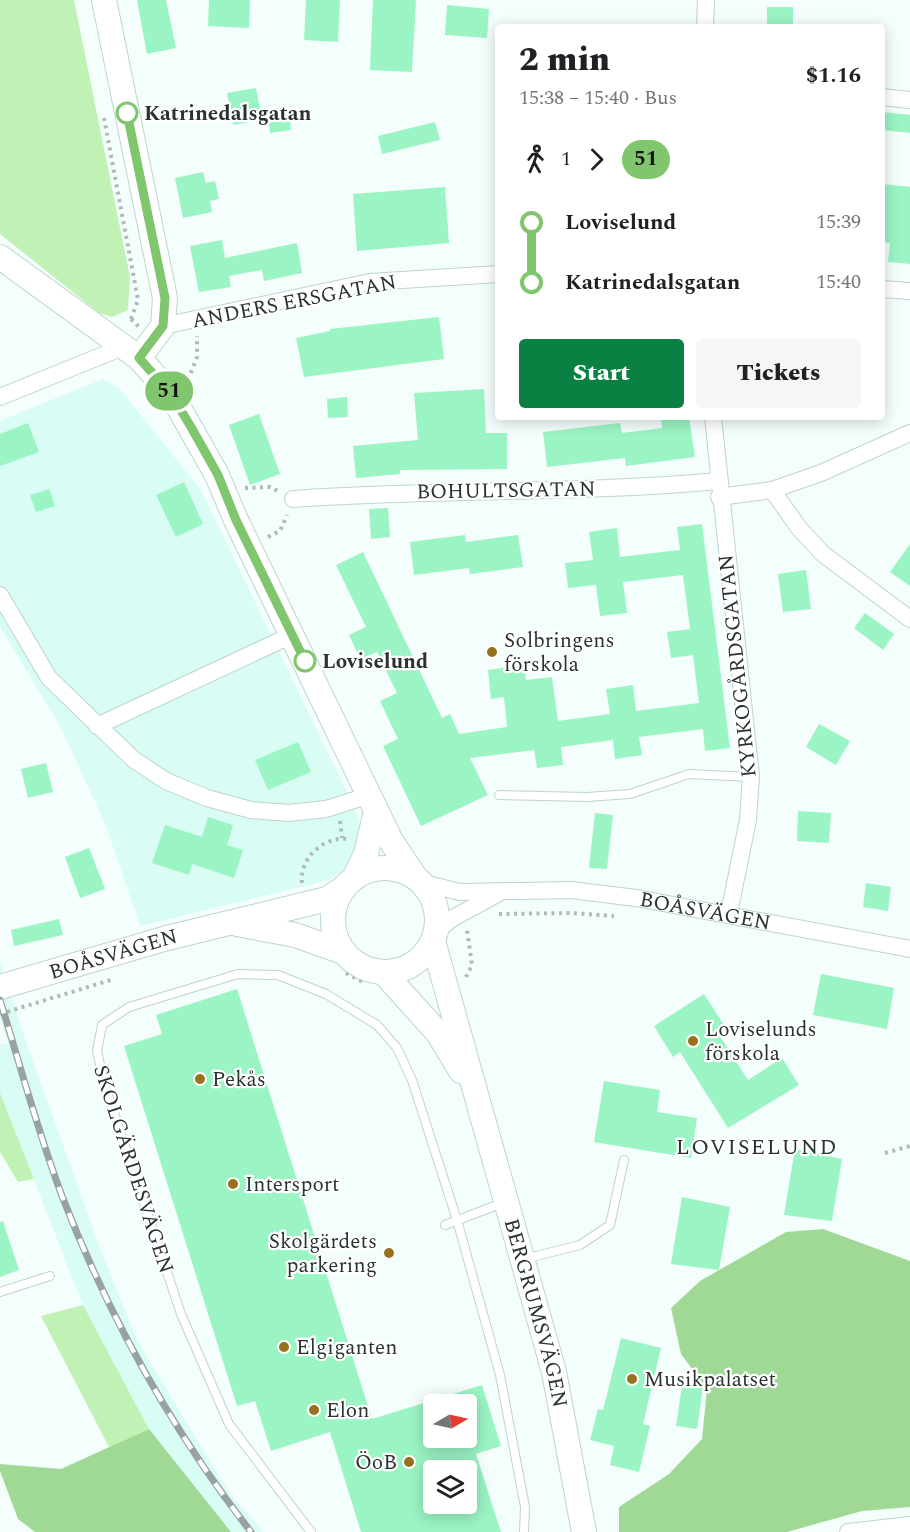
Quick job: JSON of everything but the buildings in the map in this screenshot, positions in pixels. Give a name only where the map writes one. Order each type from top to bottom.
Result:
[{"type":"street","points":[[0,397],[131,353],[163,326],[165,298],[104,0]]},
{"type":"street","points":[[701,0],[705,24]]},
{"type":"street","points":[[885,97],[910,100]]},
{"type":"street","points":[[0,258],[131,353],[171,394],[218,475],[391,841],[436,907],[434,936],[413,964],[375,979],[363,968],[344,962],[332,924],[333,908],[366,854],[373,803]]},
{"type":"street","name":"ANDERS ERSGATAN","points":[[163,326],[370,282],[495,274]]},
{"type":"street","points":[[885,289],[910,291]]},
{"type":"street","name":"KYRKOGÅRDSGATAN","points":[[712,420],[751,777],[748,820],[729,914]]},
{"type":"street","name":"BOHULTSGATAN","points":[[293,499],[367,494],[634,489],[772,490],[821,473],[910,434]]},
{"type":"street","points":[[772,490],[799,528],[823,554],[910,619]]},
{"type":"street","points":[[0,595],[49,678],[96,726],[133,759],[165,781],[207,798],[251,810],[289,813],[373,803]]},
{"type":"street","points":[[96,726],[292,635]]},
{"type":"street","points":[[349,882],[386,867],[419,880]]},
{"type":"street","name":"BOÅSVÄGEN","points":[[419,880],[460,892],[571,890],[729,914],[910,949]]},
{"type":"street","name":"BOÅSVÄGEN","points":[[0,987],[229,923],[327,899],[349,882]]},
{"type":"street","name":"BOÅSVÄGEN","points":[[434,936],[453,918],[499,893]]},
{"type":"street","name":"BOÅSVÄGEN","points":[[229,923],[295,935],[344,962]]},
{"type":"street","name":"BERGRUMSVÄGEN","points":[[434,936],[476,1096],[508,1201],[554,1372],[584,1532]]},
{"type":"street","name":"BERGRUMSVÄGEN","points":[[375,979],[438,1033],[476,1096]]},
{"type":"street","points":[[848,1532],[910,1525]]},
{"type":"lane","points":[[499,795],[630,794],[689,774],[751,777]]},
{"type":"lane","name":"SKOLGÄRDESVÄGEN","points":[[311,1532],[229,1424],[181,1314],[104,1083],[97,1051],[102,1025],[129,1007],[238,974],[278,975],[326,994],[377,1025],[398,1048],[412,1080],[457,1220],[500,1375],[525,1507],[524,1532]]},
{"type":"lane","points":[[523,1259],[580,1245],[610,1225],[624,1160]]},
{"type":"lane","points":[[445,1225],[508,1201]]},
{"type":"lane","points":[[0,1292],[50,1276]]},
{"type":"path","points":[[102,110],[138,300],[131,319]]},
{"type":"path","points":[[187,381],[197,357],[194,319]]},
{"type":"path","points":[[241,488],[270,487],[293,499],[280,531],[265,539]]},
{"type":"path","points":[[303,886],[302,870],[311,854],[336,838],[355,840]]},
{"type":"path","points":[[493,915],[571,913],[615,916]]},
{"type":"path","points":[[457,980],[471,972],[472,965],[466,934],[471,924]]},
{"type":"path","points":[[344,962],[375,979]]},
{"type":"path","points":[[0,1014],[115,978]]},
{"type":"path","points":[[885,1154],[910,1146]]},
{"type":"shaded area","points":[[103,379],[119,388],[201,490],[358,815],[360,828],[355,855],[342,871],[329,880],[140,926],[105,823],[59,724],[0,627],[0,421]]},
{"type":"shaded area","points":[[0,961],[25,1039],[100,1248],[138,1342],[230,1494],[264,1532],[230,1532],[149,1429],[83,1305],[0,1093],[0,1044],[8,1043],[0,1017]]},
{"type":"green space","points":[[0,0],[74,0],[130,277],[128,310],[112,317],[99,313],[0,234]]},
{"type":"green space","points":[[0,1093],[34,1179],[18,1182],[0,1152]]},
{"type":"green space","points":[[823,1229],[910,1261],[910,1507],[862,1511],[787,1532],[619,1532],[619,1507],[669,1474],[702,1439],[707,1389],[681,1354],[671,1308],[700,1281],[786,1232]]},
{"type":"green space","points":[[83,1305],[149,1429],[109,1447],[41,1316]]},
{"type":"green space","points":[[149,1429],[231,1532],[35,1532],[18,1519],[0,1471],[0,1464],[61,1469]]},
{"type":"railway","points":[[0,1000],[53,1172],[100,1285],[144,1371],[168,1412],[194,1453],[251,1532]]},
{"type":"bus line","name":"51","points":[[127,113],[165,298],[163,326],[139,358],[171,394],[218,475],[236,520],[305,661]]},
{"type":"place","name":"Katrinedalsgatan","points":[[127,113]]},
{"type":"place","name":"Solbringens förskola","points":[[492,652]]},
{"type":"place","name":"Loviselund","points":[[305,661]]},
{"type":"place","name":"Loviselunds förskola","points":[[693,1041]]},
{"type":"place","name":"Pekås","points":[[200,1079]]},
{"type":"place","name":"Intersport","points":[[233,1184]]},
{"type":"place","name":"Skolgärdets parkering","points":[[389,1253]]},
{"type":"place","name":"Elgiganten","points":[[284,1347]]},
{"type":"place","name":"Musikpalatset","points":[[632,1379]]},
{"type":"place","name":"Elon","points":[[314,1410]]},
{"type":"place","name":"ÖoB","points":[[409,1462]]},
{"type":"district","name":"LOVISELUND","points":[[757,1146]]}]
